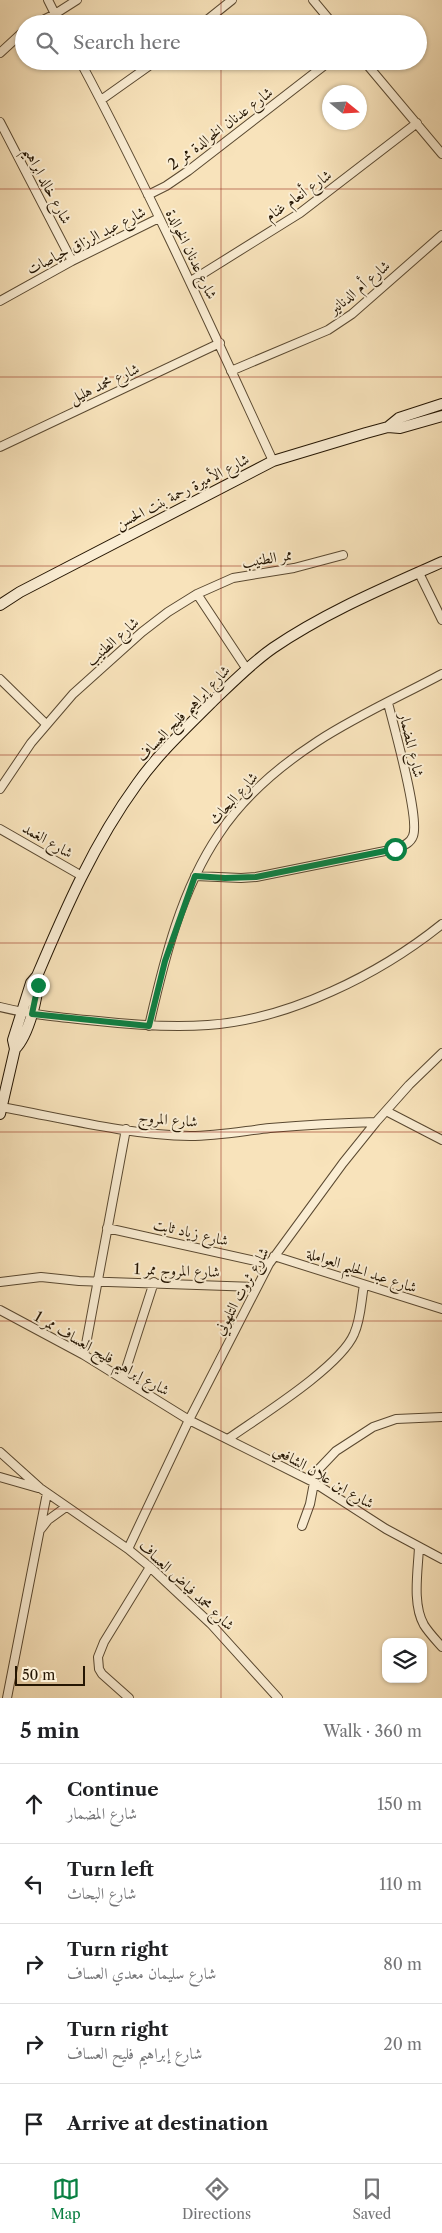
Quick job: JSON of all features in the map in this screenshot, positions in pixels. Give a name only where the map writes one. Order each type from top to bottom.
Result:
[{"type":"street","points":[[48,0],[55,14],[77,0]]},
{"type":"street","points":[[213,15],[232,0]]},
{"type":"street","points":[[313,0],[326,15]]},
{"type":"street","points":[[0,53],[15,39]]},
{"type":"street","name":"شارع عدنان الخوالدة","points":[[85,70],[191,281],[273,461]]},
{"type":"street","points":[[101,100],[143,70]]},
{"type":"street","name":"شارع عدنان الخوالدة ممر 2","points":[[148,195],[188,171],[318,70]]},
{"type":"street","points":[[372,70],[442,154]]},
{"type":"street","name":"شارع خالد ابراهيم","points":[[0,122],[72,261]]},
{"type":"street","name":"شارع أنعام غنام","points":[[191,281],[300,213],[417,123]]},
{"type":"street","name":"شارع عبد الرزاق حياصات","points":[[0,301],[72,261],[159,218]]},
{"type":"street","name":"شارع أم الدنانير","points":[[231,371],[328,330],[352,314],[442,235]]},
{"type":"street","name":"شارع محمد هليل","points":[[0,447],[220,343]]},
{"type":"street","points":[[439,405],[441,417]]},
{"type":"street","name":"شارع الأميرة رحمة بنت الحسن","points":[[388,427],[399,418],[439,405]]},
{"type":"street","name":"شارع الأميرة رحمة بنت الحسن","points":[[0,604],[273,461],[388,427],[400,428],[441,417]]},
{"type":"street","name":"ممر الطنيب","points":[[197,594],[234,578],[294,568],[343,555]]},
{"type":"street","name":"شارع إبراهيم فليح العساف","points":[[1,1111],[15,1049],[22,1042],[26,1013],[38,985],[37,976],[82,876],[117,814],[137,784],[166,748],[246,668],[295,634],[342,607],[442,562]]},
{"type":"street","points":[[419,573],[442,620]]},
{"type":"street","points":[[197,594],[246,668]]},
{"type":"street","name":"شارع الطنيب","points":[[0,789],[46,724],[73,694],[142,632],[168,612],[197,594]]},
{"type":"street","name":"شارع البحاث","points":[[149,1026],[165,961],[195,876],[220,832],[238,810],[279,770],[318,741],[442,674]]},
{"type":"street","points":[[0,679],[46,724]]},
{"type":"street","name":"شارع المضمار","points":[[195,876],[225,878],[256,877],[395,849],[406,845],[413,837],[414,813],[388,703]]},
{"type":"street","name":"شارع الغمد","points":[[0,829],[82,876]]},
{"type":"street","points":[[0,1006],[26,1013],[149,1026],[226,1023],[304,1004],[398,955],[442,924]]},
{"type":"street","name":"شارع ثروت التلهوني","points":[[128,1549],[189,1420],[256,1287],[274,1256],[376,1122],[442,1053]]},
{"type":"street","points":[[1,1111],[126,1129]]},
{"type":"street","points":[[386,1111],[442,1140]]},
{"type":"street","name":"شارع المروج","points":[[84,1355],[126,1129],[171,1135],[208,1136],[269,1128],[376,1122]]},
{"type":"street","name":"شارع زياد ثابت","points":[[107,1228],[269,1264]]},
{"type":"street","name":"شارع عبد الحليم العواملة","points":[[274,1256],[442,1309]]},
{"type":"street","name":"شارع المروج ممر 1","points":[[0,1282],[41,1277],[97,1282],[154,1282],[256,1287]]},
{"type":"street","points":[[123,1378],[154,1282]]},
{"type":"street","points":[[228,1439],[313,1377],[338,1357],[348,1346],[358,1321],[364,1285]]},
{"type":"street","name":"شارع إبراهيم فليح العساف ممر 1","points":[[0,1310],[84,1355],[189,1420]]},
{"type":"street","points":[[302,1526],[310,1504],[313,1482],[322,1464],[355,1437],[373,1427],[396,1419],[442,1417]]},
{"type":"street","name":"شارع ابن علان الشافعي","points":[[189,1420],[313,1482],[442,1559]]},
{"type":"street","name":"شارع محمد فياض العساف","points":[[0,1452],[44,1491],[128,1549],[150,1567],[222,1636],[278,1698]]},
{"type":"street","name":"شارع محمد فياض العساف","points":[[0,1477],[44,1491]]},
{"type":"street","points":[[7,1698],[40,1530],[44,1491]]},
{"type":"street","points":[[40,1530],[48,1520],[66,1507]]},
{"type":"street","points":[[419,1547],[417,1588],[420,1617],[442,1646]]},
{"type":"street","points":[[129,1698],[102,1674],[98,1657],[104,1642],[150,1567]]},
{"type":"route","points":[[38,985],[32,1014],[149,1026],[165,961],[195,876],[225,878],[256,877],[395,849]]}]
